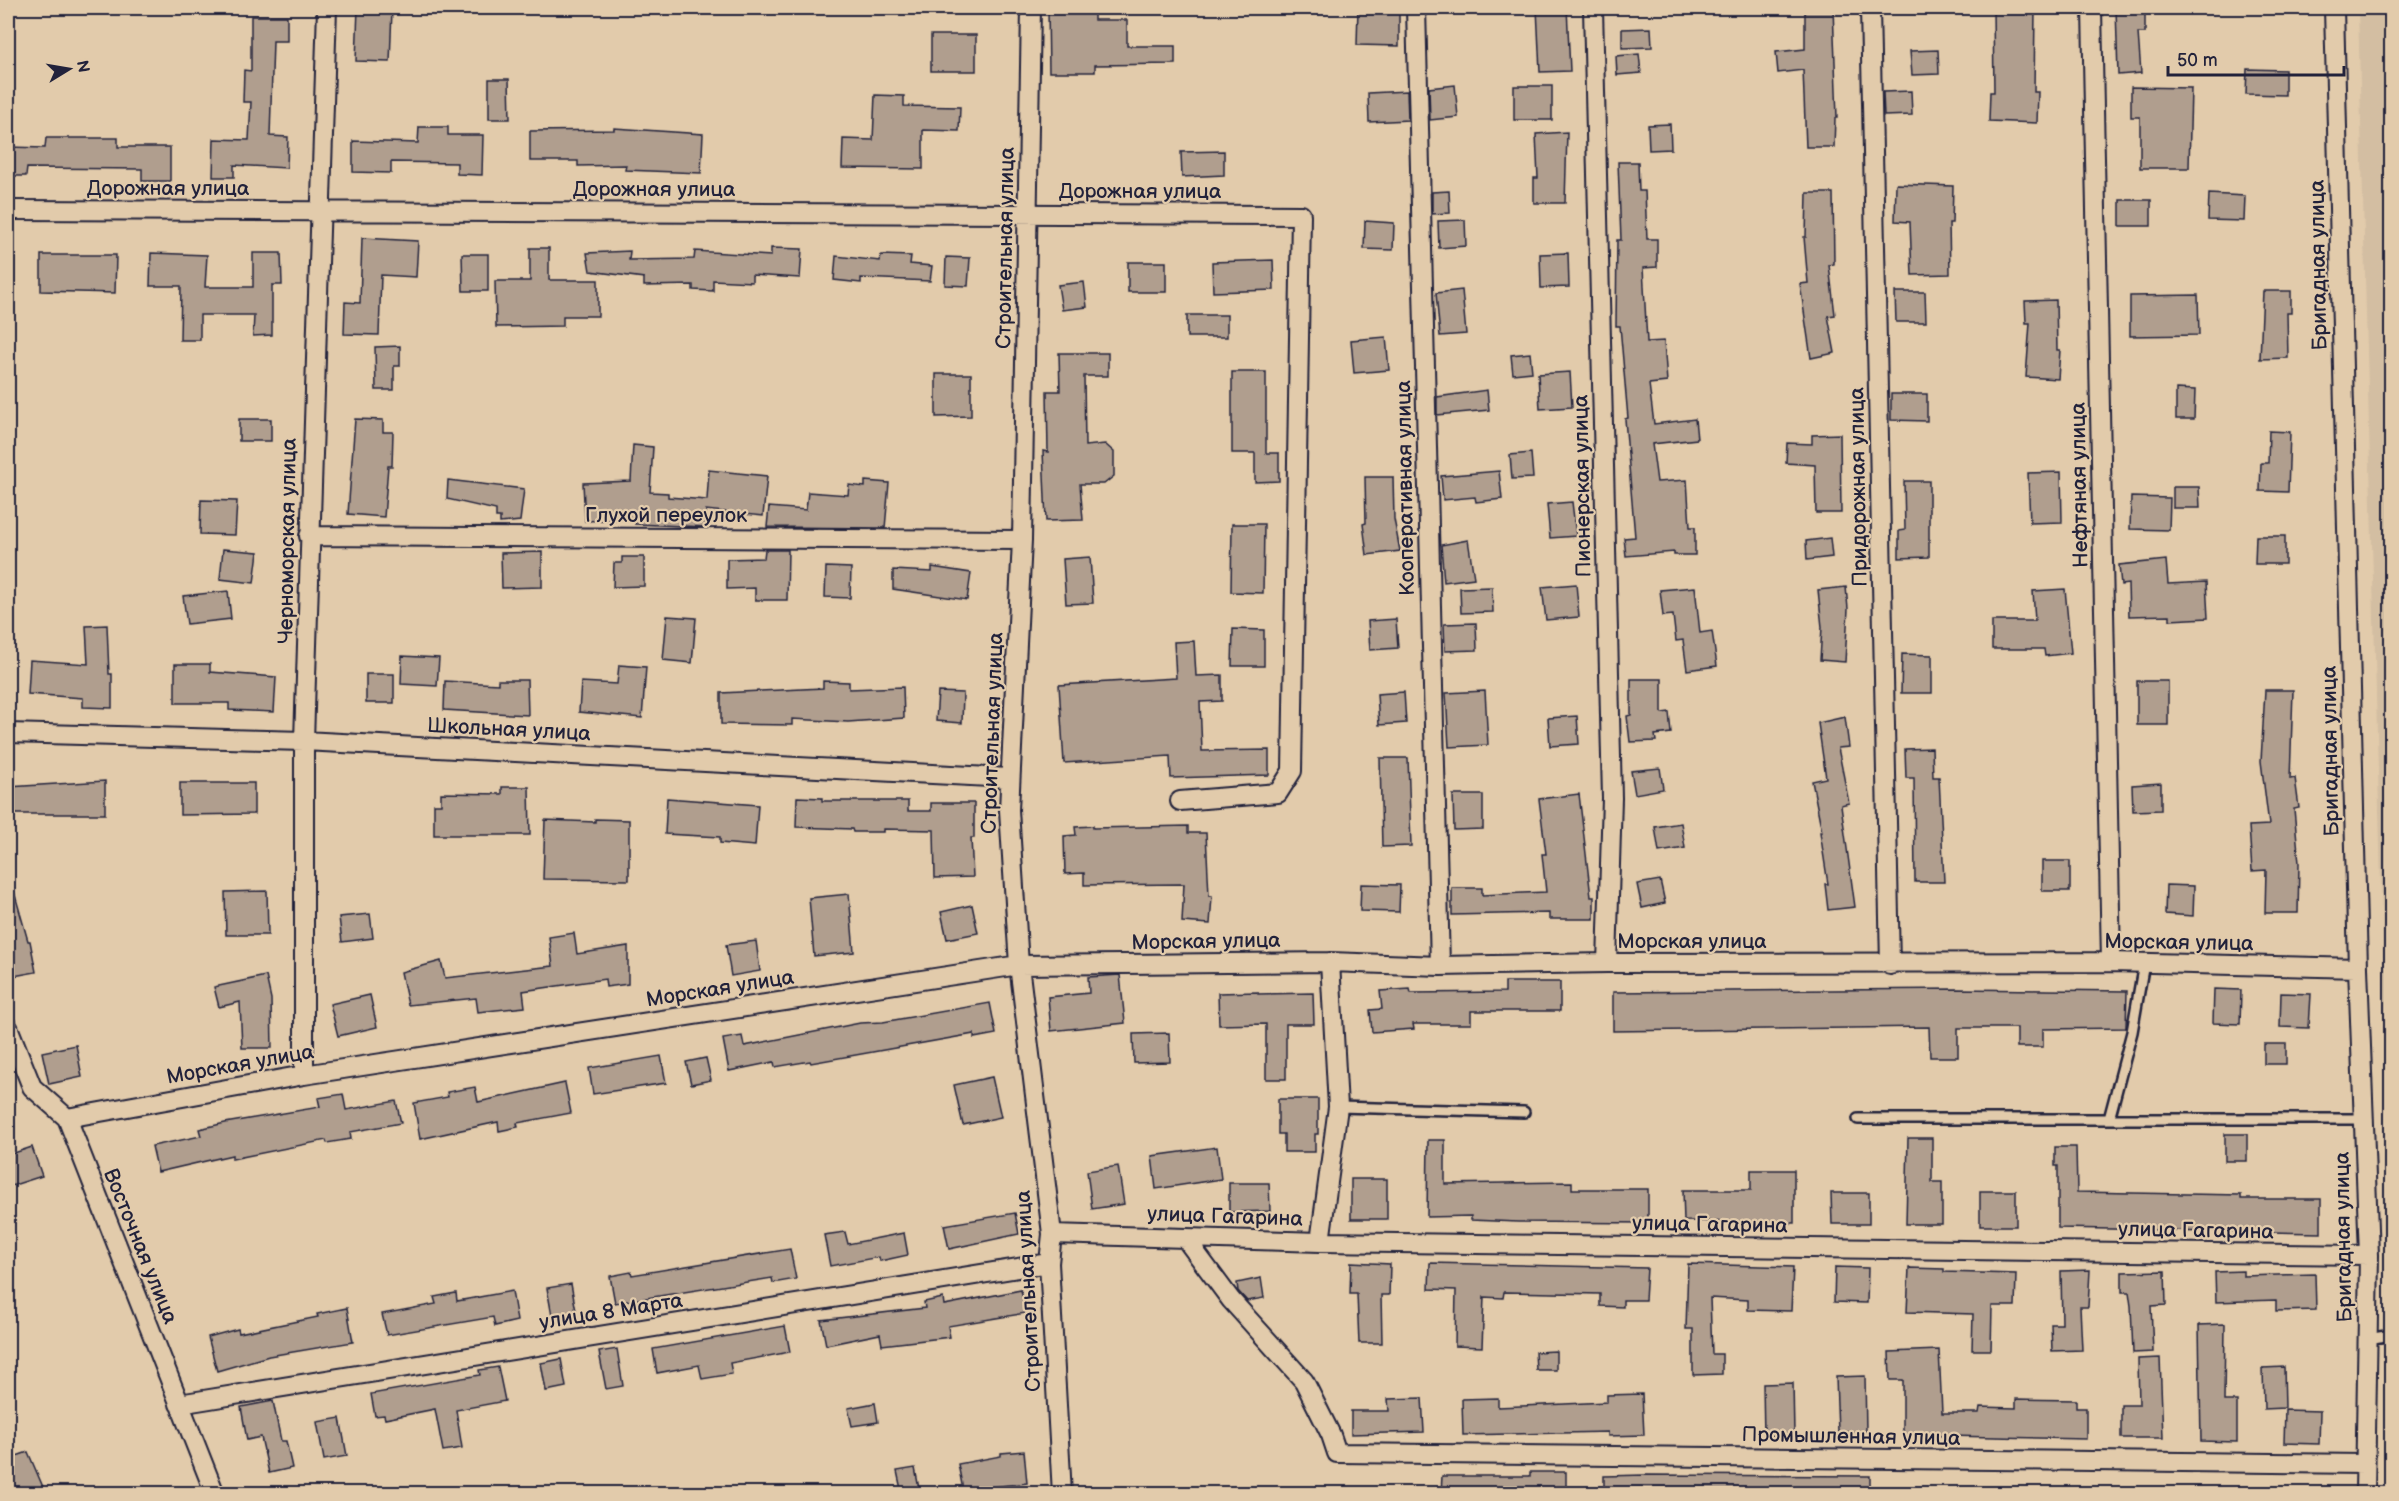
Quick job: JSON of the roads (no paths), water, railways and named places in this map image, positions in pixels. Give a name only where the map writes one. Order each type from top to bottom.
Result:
[{"type":"street","name":"Черноморская улица","points":[[304,1075],[304,741],[327,8]]},
{"type":"street","name":"Строительная улица","points":[[1031,8],[1022,540],[1009,778],[1019,965],[1052,1234],[1049,1263],[1062,1494]]},
{"type":"street","name":"Кооперативная улица","points":[[1416,8],[1440,966]]},
{"type":"street","name":"Пионерская улица","points":[[1593,8],[1612,798],[1607,963]]},
{"type":"street","name":"Придорожная улица","points":[[1870,8],[1890,965]]},
{"type":"street","name":"Нефтяная улица","points":[[2092,8],[2111,962]]},
{"type":"street","name":"Бригадная улица","points":[[2334,8],[2358,968],[2369,1255],[2365,1494]]},
{"type":"street","name":"Дорожная улица","points":[[8,210],[1301,215],[1292,771],[1278,793],[1180,801]]},
{"type":"street","name":"Глухой переулок","points":[[309,536],[1022,540]]},
{"type":"street","name":"Школьная улица","points":[[8,733],[304,741],[1009,778]]},
{"type":"street","name":"Морская улица","points":[[67,1118],[304,1075],[1019,965],[1330,962],[1440,966],[1607,963],[1890,965],[2111,962],[2358,968]]},
{"type":"street","points":[[1320,1242],[1338,1107],[1330,962]]},
{"type":"street","name":"Восточная улица","points":[[8,1027],[32,1087],[67,1118],[215,1494]]},
{"type":"street","name":"улица Гагарина","points":[[1052,1234],[1320,1242],[2369,1255]]},
{"type":"street","name":"Промышленная улица","points":[[1185,1238],[1231,1300],[1304,1381],[1331,1435],[1337,1454],[2364,1464]]},
{"type":"street","name":"улица 8 Марта","points":[[179,1404],[1049,1263]]},
{"type":"lane","points":[[2109,1119],[2132,1032],[2144,963]]},
{"type":"lane","points":[[1338,1107],[1524,1112]]},
{"type":"lane","points":[[1858,1119],[2363,1119]]},
{"type":"lane","points":[[2367,1339],[2391,1335]]}]
